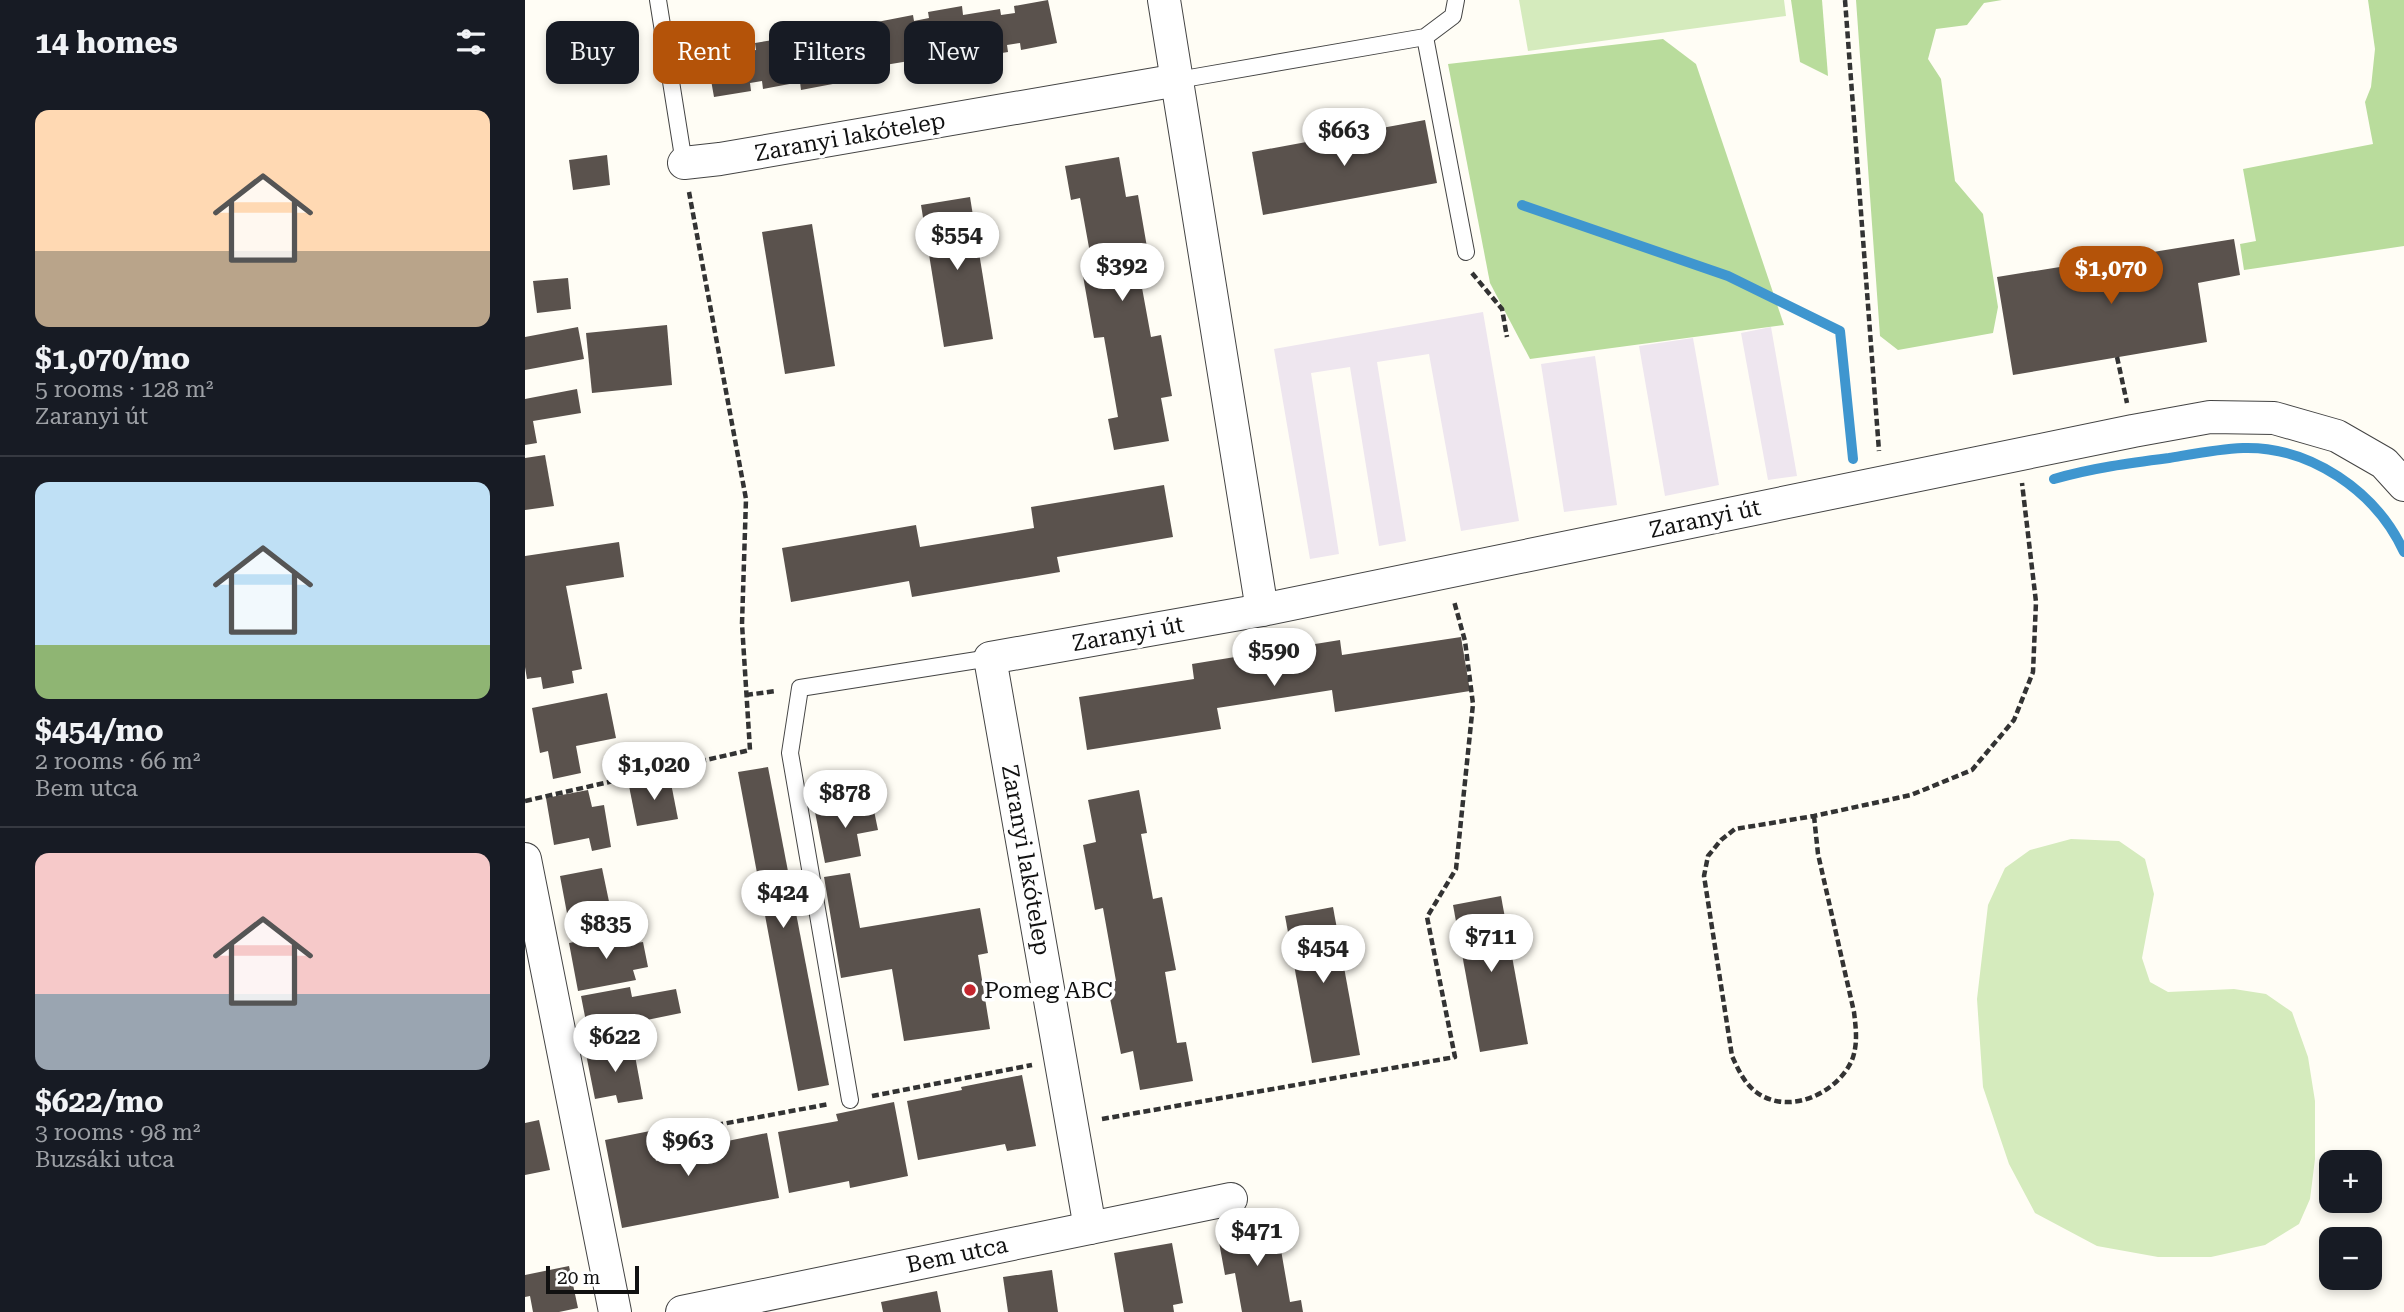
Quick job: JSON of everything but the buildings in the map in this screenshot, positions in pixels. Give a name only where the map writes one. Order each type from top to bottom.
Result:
[{"type":"street","points":[[1164,0],[1262,610]]},
{"type":"street","name":"Zaranyi lakótelep","points":[[684,163],[748,155],[1178,80]]},
{"type":"street","name":"Zaranyi út","points":[[990,658],[1262,610],[2210,417],[2274,418],[2337,436],[2384,463],[2404,485]]},
{"type":"street","name":"Zaranyi lakótelep","points":[[990,658],[1090,1228]]},
{"type":"street","points":[[525,859],[615,1312]]},
{"type":"street","name":"Bem utca","points":[[682,1312],[1231,1199]]},
{"type":"lane","points":[[658,0],[684,163]]},
{"type":"lane","name":"Zaranyi lakótelep","points":[[1178,80],[1425,37],[1453,16],[1456,0]]},
{"type":"lane","points":[[1425,37],[1467,252]]},
{"type":"lane","points":[[850,1100],[790,752],[800,688],[990,658]]},
{"type":"path","points":[[1845,0],[1881,484]]},
{"type":"path","points":[[525,801],[750,750],[742,624],[746,499],[684,163]]},
{"type":"path","points":[[1467,252],[1473,275],[1502,309],[1507,337]]},
{"type":"path","points":[[2117,357],[2133,431]]},
{"type":"path","points":[[1814,816],[1818,854],[1854,1012],[1857,1037],[1852,1060],[1840,1080],[1822,1094],[1796,1101],[1774,1100],[1756,1092],[1740,1074],[1732,1056],[1704,876],[1708,856],[1721,840],[1735,830],[1911,795],[1972,770],[2014,720],[2033,673],[2036,602],[2018,455]]},
{"type":"path","points":[[1073,1124],[1455,1057],[1427,917],[1456,869],[1473,704],[1465,641],[1447,572]]},
{"type":"path","points":[[706,1127],[1061,1059]]},
{"type":"shaded area","points":[[1483,312],[1519,521],[1461,531],[1429,354],[1377,362],[1406,541],[1379,546],[1350,367],[1311,373],[1339,554],[1310,559],[1274,349]]},
{"type":"shaded area","points":[[1771,327],[1797,476],[1768,480],[1741,333]]},
{"type":"shaded area","points":[[1693,338],[1719,485],[1665,496],[1639,346]]},
{"type":"shaded area","points":[[1595,356],[1617,505],[1564,512],[1541,364]]},
{"type":"green space","points":[[1519,0],[1784,0],[1786,16],[1528,51]]},
{"type":"green space","points":[[1791,0],[1822,0],[1828,76],[1800,62]]},
{"type":"green space","points":[[1856,0],[2002,0],[1984,3],[1967,25],[1936,29],[1928,59],[1941,79],[1955,181],[1983,214],[1998,307],[1993,333],[1898,350],[1880,336]]},
{"type":"green space","points":[[2368,0],[2404,0],[2404,246],[2244,270],[2240,244],[2256,241],[2243,169],[2373,144],[2365,102],[2371,87],[2375,49]]},
{"type":"green space","points":[[1663,39],[1696,64],[1784,325],[1530,359],[1490,283],[1448,64]]},
{"type":"green space","points":[[2071,839],[2119,841],[2145,859],[2154,894],[2142,958],[2150,982],[2168,992],[2234,989],[2266,994],[2292,1012],[2308,1057],[2315,1101],[2315,1159],[2310,1199],[2299,1224],[2265,1245],[2211,1257],[2158,1257],[2097,1246],[2035,1213],[2009,1164],[1983,1087],[1977,999],[1988,905],[2005,868],[2030,850]]},
{"type":"waterway","points":[[1522,205],[1728,276],[1840,331],[1853,459]]},
{"type":"waterway","points":[[2054,479],[2111,466],[2215,451],[2268,449],[2316,464],[2338,476],[2376,510],[2392,530],[2404,552]]},
{"type":"place","name":"Pomeg ABC","points":[[970,990]]}]
